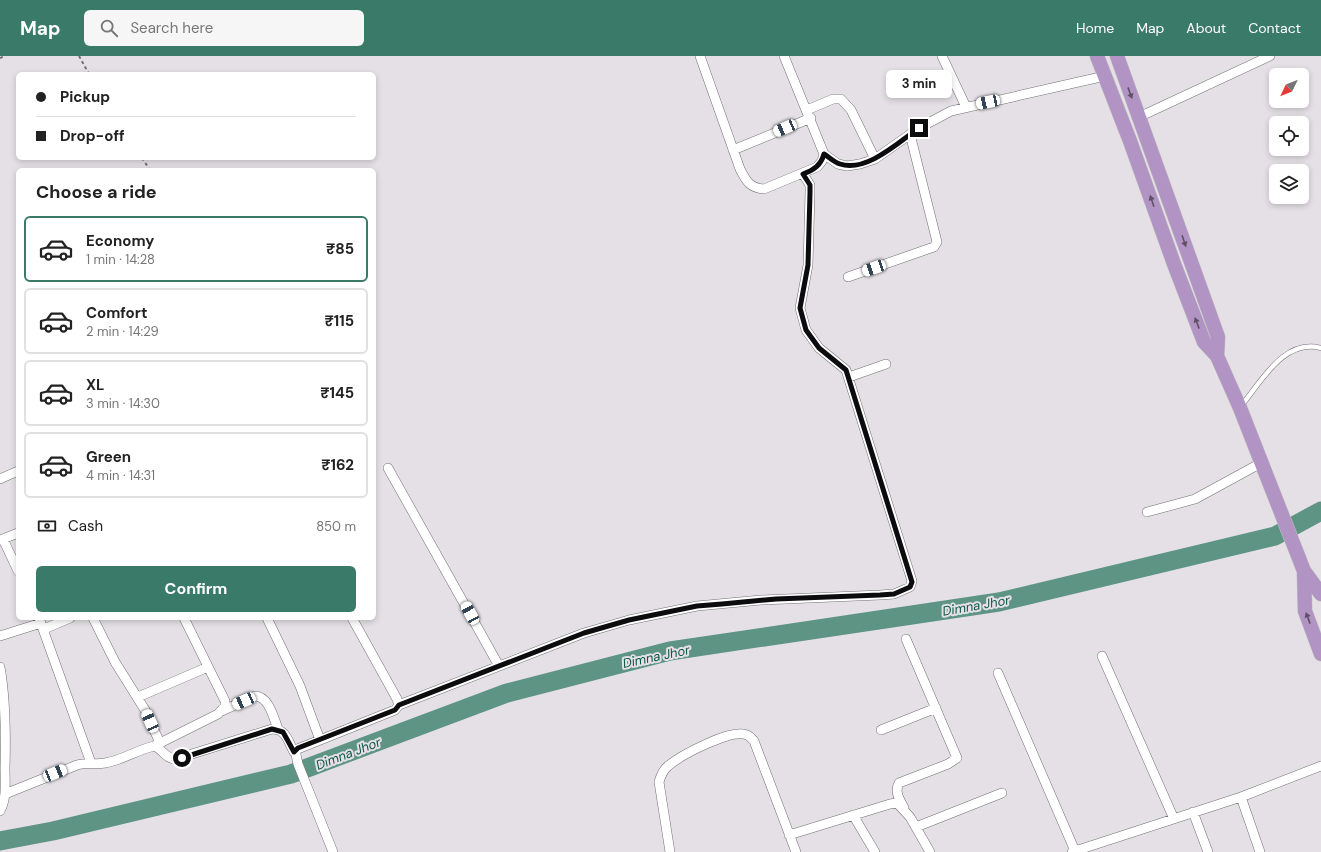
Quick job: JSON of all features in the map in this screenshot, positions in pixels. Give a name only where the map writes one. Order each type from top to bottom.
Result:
[{"type":"highway","points":[[1097,56],[1204,342],[1217,356],[1240,408],[1304,571],[1321,594]]},
{"type":"highway","points":[[1116,56],[1218,337],[1217,356]]},
{"type":"highway","points":[[1304,571],[1305,611],[1321,654]]},
{"type":"street","points":[[700,56],[733,150],[745,179],[750,185],[757,188],[764,188],[803,174],[817,167],[822,161],[824,154]]},
{"type":"street","points":[[784,56],[809,114],[824,154],[838,164],[847,166],[874,159],[910,134],[951,110],[1105,76]]},
{"type":"street","points":[[942,56],[966,107]]},
{"type":"street","points":[[1139,117],[1270,56]]},
{"type":"street","points":[[733,150],[809,114],[834,100],[841,99],[851,110],[874,159]]},
{"type":"street","points":[[848,277],[928,249],[934,246],[937,242],[910,134]]},
{"type":"street","points":[[294,752],[296,749],[395,710],[399,705],[604,626],[697,606],[761,600],[894,594],[910,587],[912,582],[846,370],[819,348],[806,330],[800,308],[808,265],[810,193],[810,185],[803,174]]},
{"type":"street","points":[[848,377],[886,364]]},
{"type":"street","points":[[1147,512],[1201,497],[1261,462]]},
{"type":"street","points":[[388,468],[499,666]]},
{"type":"street","points":[[0,479],[16,472]]},
{"type":"street","points":[[16,534],[1,539],[16,568]]},
{"type":"street","points":[[0,636],[41,623],[58,620]]},
{"type":"street","points":[[94,620],[115,662],[138,697],[157,744],[166,756],[176,759],[272,729],[278,729]]},
{"type":"street","points":[[185,620],[224,701],[226,706],[222,711]]},
{"type":"street","points":[[268,620],[300,686],[320,740]]},
{"type":"street","points":[[353,620],[399,705]]},
{"type":"street","points":[[41,623],[91,763]]},
{"type":"street","points":[[906,639],[957,758],[948,764],[899,783],[896,788],[897,795],[930,852]]},
{"type":"street","points":[[1102,656],[1174,819]]},
{"type":"street","points":[[0,667],[6,713],[5,794],[0,811]]},
{"type":"street","points":[[138,697],[208,668]]},
{"type":"street","points":[[998,673],[1074,851],[1241,797],[1321,766]]},
{"type":"street","points":[[5,794],[84,763],[105,763],[120,759],[157,744],[255,696],[260,696],[266,701],[278,729],[286,735],[294,752],[309,794],[333,852]]},
{"type":"street","points":[[881,730],[936,708]]},
{"type":"street","points":[[670,852],[659,782],[662,773],[668,766],[687,755],[725,736],[739,733],[748,735],[754,741],[796,852]]},
{"type":"street","points":[[916,828],[1002,793]]},
{"type":"street","points":[[1241,797],[1260,852]]},
{"type":"street","points":[[789,834],[890,804],[897,803],[904,808]]},
{"type":"street","points":[[1193,812],[1208,852]]},
{"type":"street","points":[[853,815],[875,852]]},
{"type":"lane","points":[[1240,408],[1279,360],[1290,352],[1311,345],[1321,348]]},
{"type":"path","points":[[0,58],[5,56]]},
{"type":"path","points":[[79,56],[88,72]]},
{"type":"waterway","name":"Dimna Jhor","points":[[0,841],[53,831],[291,774],[507,693],[670,651],[999,602],[1275,536],[1321,511]]},
{"type":"route","points":[[182,758],[272,729],[278,729],[286,735],[294,752],[298,748],[395,710],[399,705],[584,633],[629,620],[697,606],[761,600],[894,594],[904,591],[910,587],[912,582],[846,370],[819,348],[806,330],[800,308],[808,265],[810,193],[810,185],[803,174],[817,167],[822,161],[824,154],[838,164],[847,166],[860,164],[874,159],[919,128]]}]
